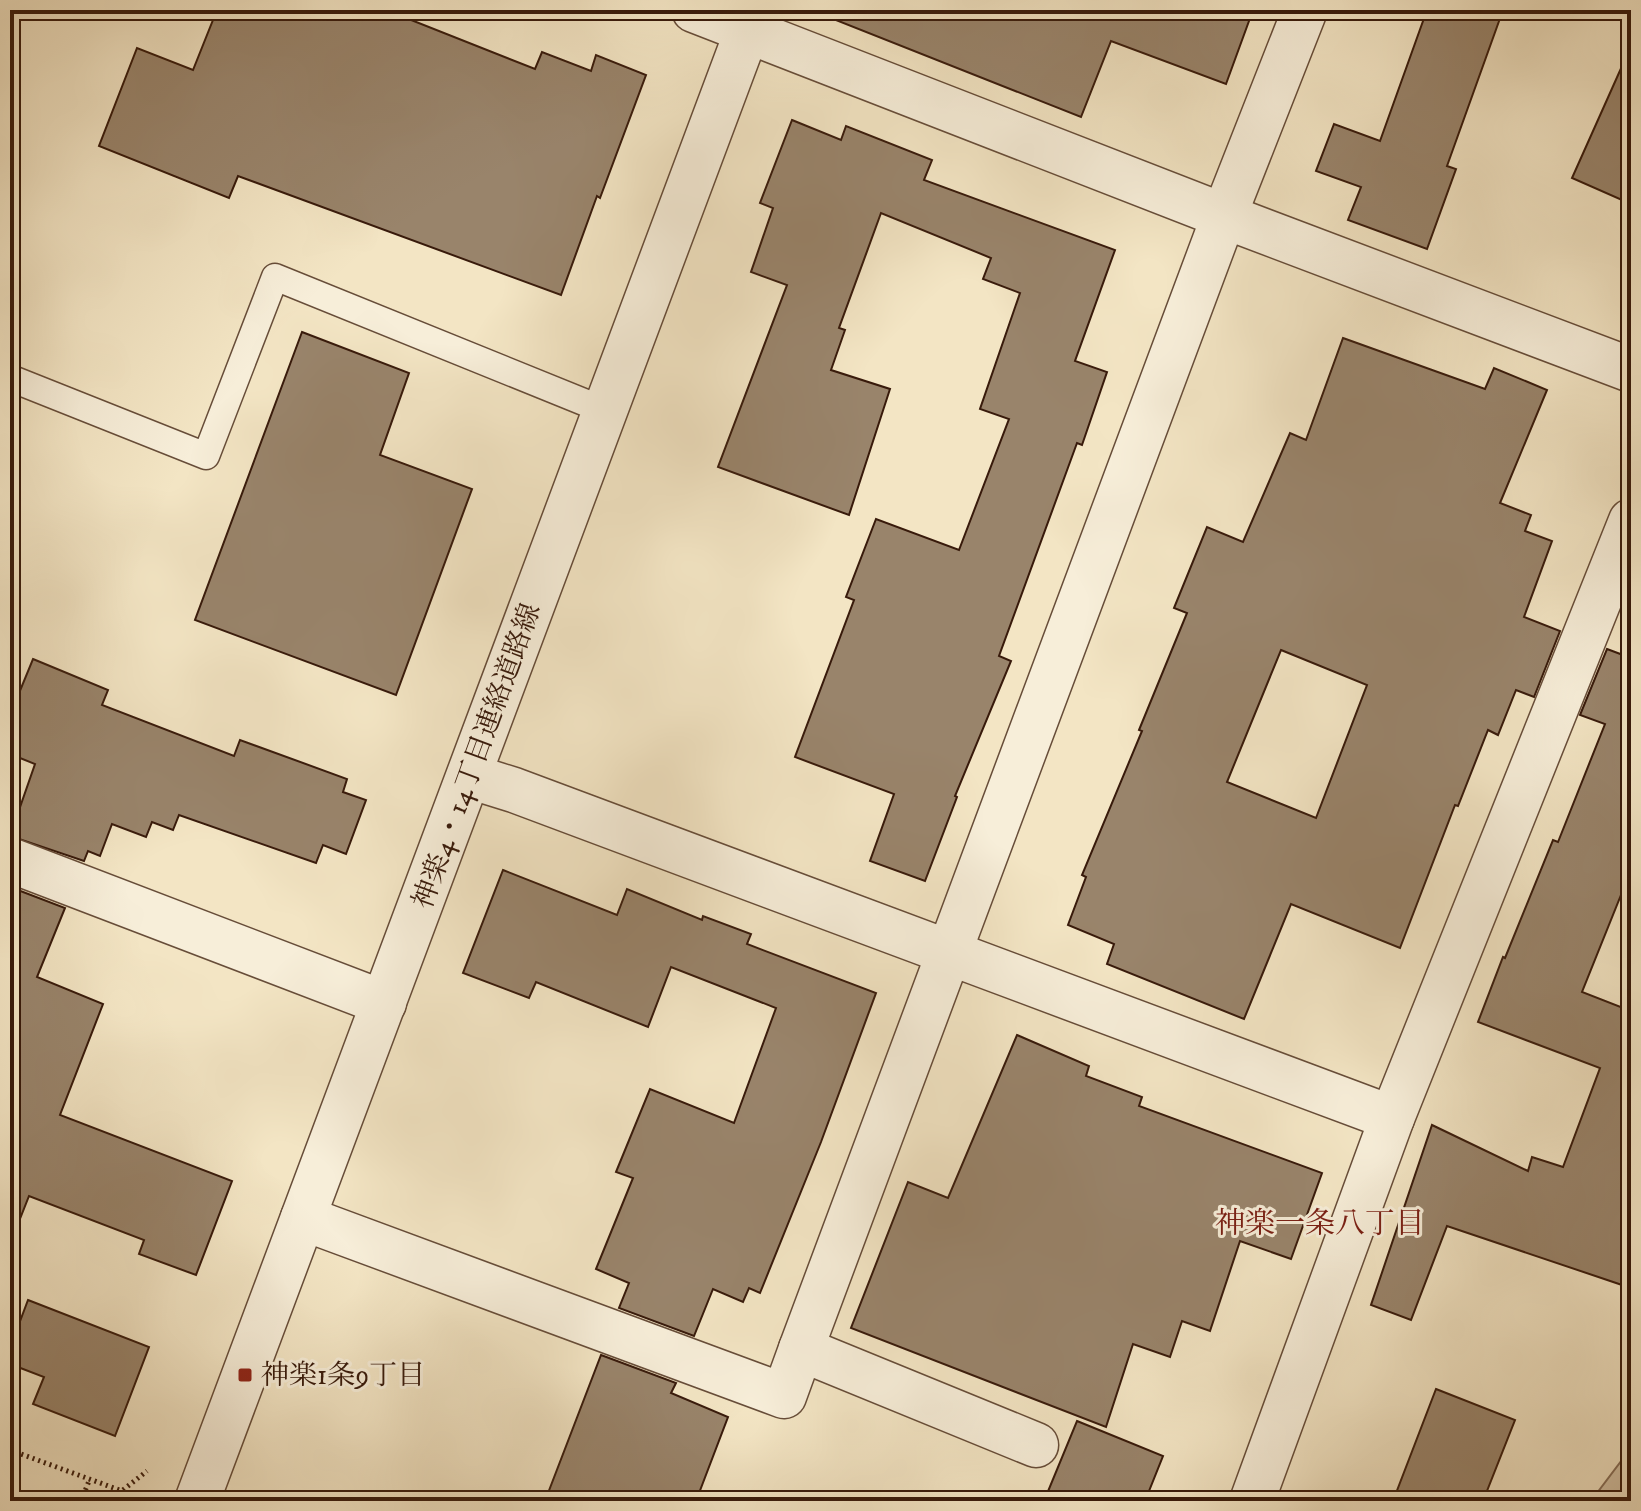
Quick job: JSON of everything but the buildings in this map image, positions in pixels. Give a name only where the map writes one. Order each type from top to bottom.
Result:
[{"type":"street","points":[[694,10],[751,20],[1224,216],[1631,370]]},
{"type":"street","points":[[303,1218],[784,1396],[1224,216],[1305,10]]},
{"type":"street","name":"神楽4・14丁目連絡道路線","points":[[197,1501],[751,20]]},
{"type":"street","points":[[1252,1501],[1392,1118],[1631,521]]},
{"type":"street","points":[[469,776],[514,790],[1392,1118]]},
{"type":"street","points":[[10,860],[384,1003]]},
{"type":"street","points":[[801,1349],[1036,1445]]},
{"type":"lane","points":[[10,378],[206,456],[275,277],[606,411]]},
{"type":"path","points":[[10,1450],[150,1501]]},
{"type":"path","points":[[123,1490],[153,1466]]},
{"type":"path","points":[[81,1501],[89,1481]]},
{"type":"shaded area","points":[[1631,1448],[1631,1501],[1591,1501]]},
{"type":"place","name":"神楽1条9丁目","points":[[245,1375]]},
{"type":"district","name":"神楽一条八丁目","points":[[1320,1224]]}]
